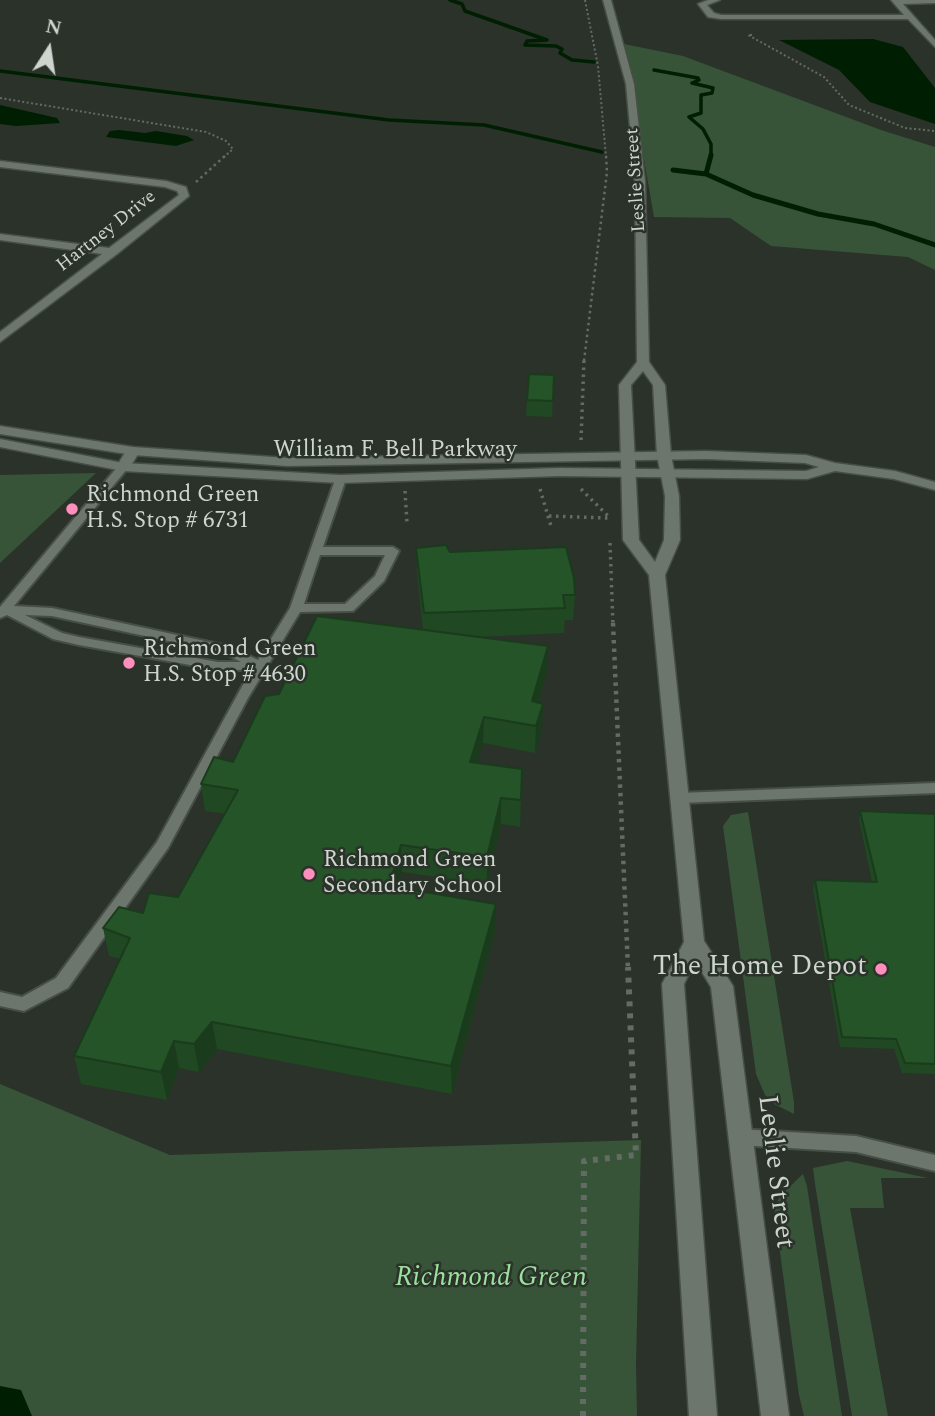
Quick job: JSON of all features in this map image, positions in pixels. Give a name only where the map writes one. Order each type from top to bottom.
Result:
[{"type":"street","name":"Leslie Street","points":[[607,0],[630,84],[640,182],[643,362],[659,385],[666,474],[672,496],[673,540],[657,575],[694,942],[722,986],[775,1416]]},
{"type":"street","points":[[716,0],[702,4],[710,15],[721,17],[909,16]]},
{"type":"street","points":[[895,1],[935,45]]},
{"type":"street","points":[[895,1],[935,1]]},
{"type":"street","name":"Hartney Drive","points":[[0,164],[166,184],[182,189],[184,196],[0,338]]},
{"type":"street","points":[[0,237],[113,252]]},
{"type":"street","points":[[0,318],[23,322]]},
{"type":"street","points":[[643,362],[625,385],[631,540],[657,575]]},
{"type":"street","name":"William F. Bell Parkway","points":[[0,430],[133,451],[288,462],[422,462],[664,455],[806,459],[834,467]]},
{"type":"street","name":"William F. Bell Parkway","points":[[0,443],[123,467],[340,479],[560,472],[807,475],[834,467]]},
{"type":"street","points":[[123,467],[133,451]]},
{"type":"street","points":[[834,467],[895,475],[935,486]]},
{"type":"street","points":[[694,942],[673,984],[703,1416]]},
{"type":"lane","points":[[3,613],[123,467]]},
{"type":"lane","points":[[0,999],[24,1004],[62,983],[163,844],[296,608],[340,479]]},
{"type":"lane","points":[[296,608],[348,608],[380,578],[393,551],[316,551]]},
{"type":"lane","points":[[3,613],[52,612],[228,650],[261,666]]},
{"type":"lane","points":[[3,613],[79,642],[218,666],[261,666]]},
{"type":"lane","points":[[680,798],[935,788]]},
{"type":"lane","points":[[739,1137],[856,1144],[935,1163]]},
{"type":"path","points":[[582,432],[584,358],[607,172],[598,66],[585,0]]},
{"type":"path","points":[[761,35],[748,35],[814,70],[849,105],[905,128],[935,131]]},
{"type":"path","points":[[0,98],[206,132],[226,141],[233,149],[196,182],[182,189]]},
{"type":"path","points":[[581,484],[581,491],[609,518],[636,1155],[584,1161],[583,1416]]},
{"type":"path","points":[[540,488],[551,526]]},
{"type":"path","points":[[404,490],[407,523]]},
{"type":"path","points":[[549,516],[609,518]]},
{"type":"green space","points":[[624,44],[683,56],[881,130],[935,147],[935,270],[908,257],[771,246],[730,218],[654,217]]},
{"type":"green space","points":[[96,473],[0,563],[0,475]]},
{"type":"green space","points":[[748,812],[794,1114],[774,1104],[765,1095],[756,1074],[723,826],[731,815]]},
{"type":"green space","name":"Richmond Green","points":[[0,1084],[170,1155],[641,1140],[637,1416],[0,1416]]},
{"type":"green space","points":[[847,1161],[928,1178],[881,1178],[884,1208],[850,1208],[888,1416],[852,1416],[813,1168]]},
{"type":"green space","points":[[803,1174],[842,1416],[804,1416],[799,1395],[774,1207],[781,1195]]},
{"type":"shaded area","points":[[873,39],[903,47],[935,88],[935,124],[870,102],[839,70],[779,40]]},
{"type":"shaded area","points":[[0,105],[57,118],[60,123],[16,126],[0,124]]},
{"type":"shaded area","points":[[110,131],[145,133],[156,131],[187,136],[194,140],[176,146],[106,137]]},
{"type":"shaded area","points":[[0,1386],[21,1390],[32,1416],[0,1416]]},
{"type":"building","points":[[529,374],[554,375],[553,401],[527,400]]},
{"type":"building","points":[[446,545],[450,552],[566,547],[574,578],[575,595],[563,595],[565,608],[424,613],[416,548]]},
{"type":"building","points":[[317,616],[548,646],[532,701],[543,704],[536,726],[484,717],[470,762],[522,769],[521,800],[501,798],[487,857],[401,845],[389,886],[496,904],[451,1066],[212,1022],[194,1044],[174,1041],[161,1072],[74,1056],[130,938],[103,928],[119,907],[143,913],[149,893],[178,897],[238,790],[201,784],[214,757],[233,762],[265,696],[279,694]]},
{"type":"building","name":"The Home Depot","points":[[860,811],[935,814],[935,1064],[905,1063],[896,1039],[842,1037],[815,880],[877,882]]},
{"type":"waterway","points":[[450,0],[462,4],[465,11],[547,40],[527,41],[525,45],[556,46],[562,49],[560,53],[572,60],[594,62]]},
{"type":"waterway","points":[[654,70],[698,78],[699,80],[692,83],[713,88],[712,93],[701,95],[701,113],[689,117],[703,129],[711,144],[711,155]]},
{"type":"waterway","points":[[0,71],[389,120],[484,125],[602,152]]},
{"type":"waterway","points":[[706,174],[711,155]]},
{"type":"waterway","points":[[673,170],[706,174]]},
{"type":"waterway","points":[[706,174],[753,195],[818,214],[874,224],[935,245]]},
{"type":"place","name":"Richmond Green H.S. Stop # 6731","points":[[72,509]]},
{"type":"place","name":"Richmond Green H.S. Stop # 4630","points":[[129,663]]},
{"type":"place","name":"Richmond Green Secondary School","points":[[309,874]]},
{"type":"place","name":"The Home Depot","points":[[881,969]]}]
